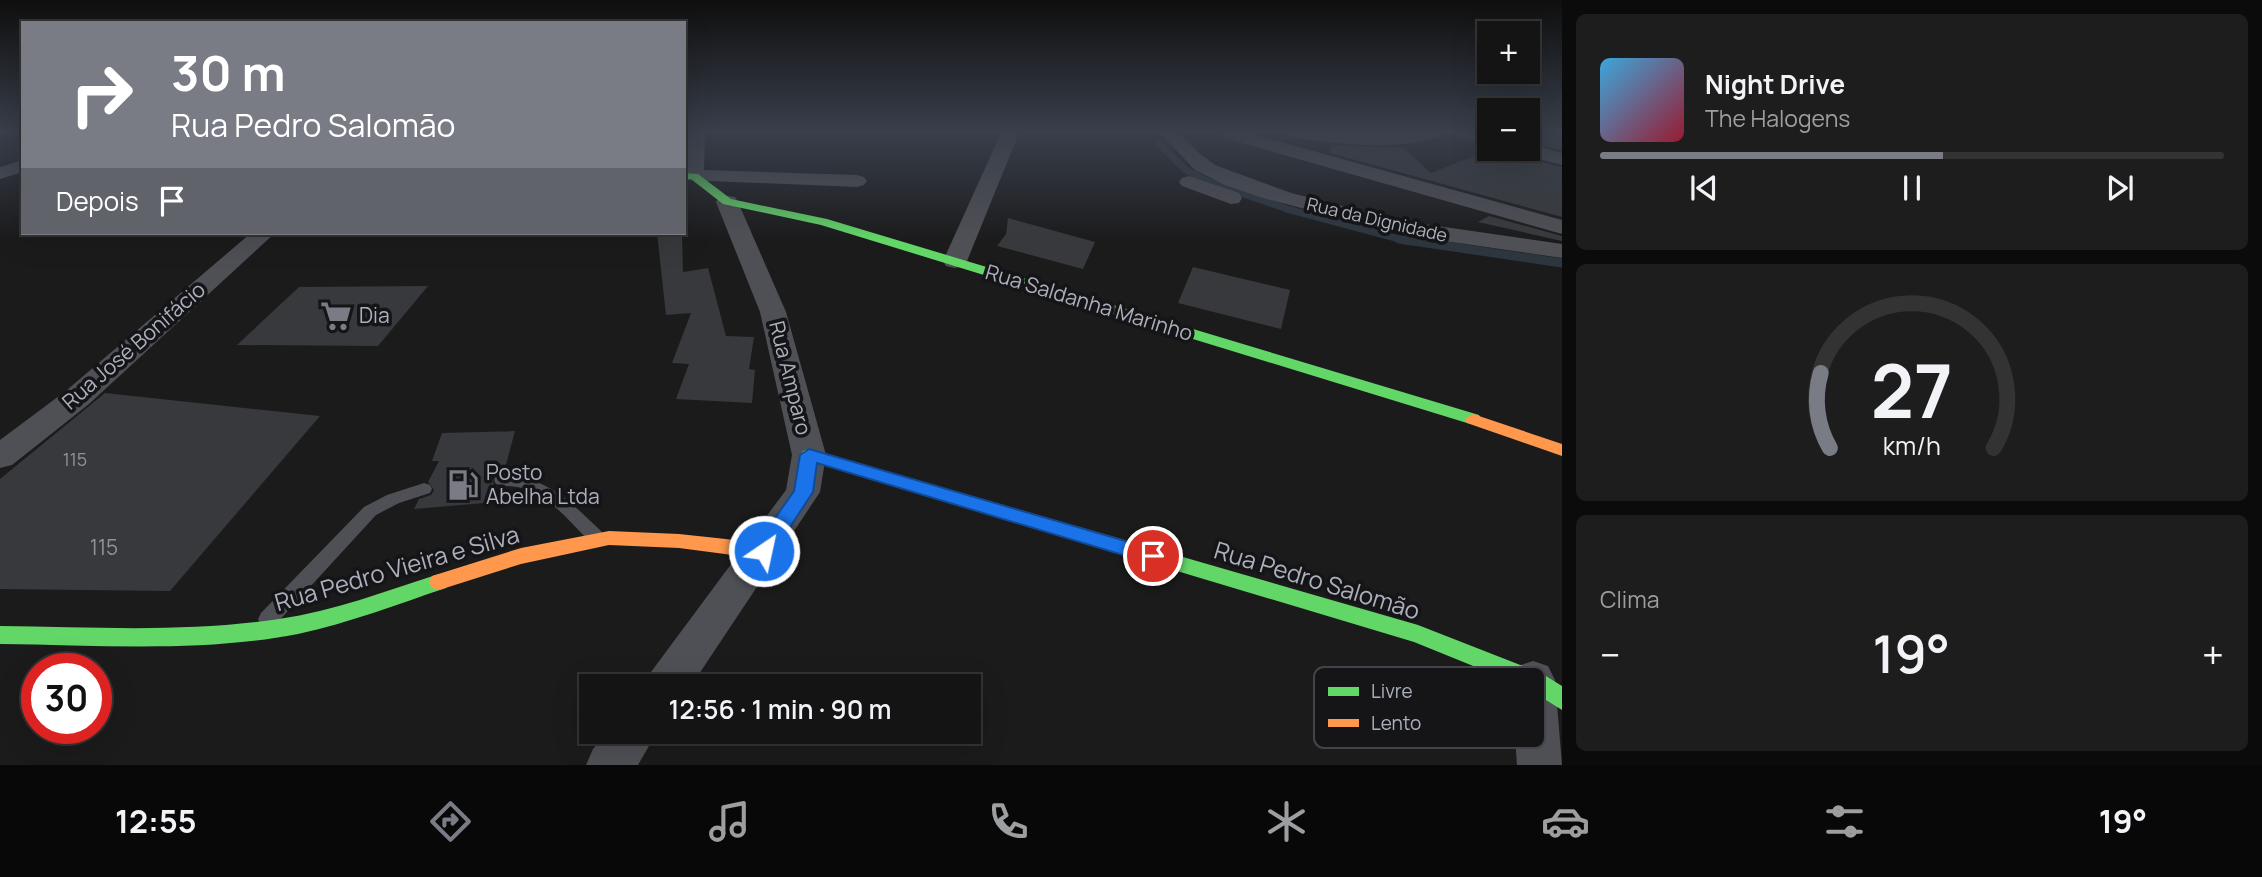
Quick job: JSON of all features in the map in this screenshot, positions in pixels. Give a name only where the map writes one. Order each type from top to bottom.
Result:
[{"type":"street","points":[[955,261],[995,169]]},
{"type":"street","name":"Rua da Dignidade","points":[[1210,169],[1295,211],[1426,234],[1562,251]]},
{"type":"street","points":[[1354,169],[1562,227]]},
{"type":"street","points":[[689,176],[857,181]]},
{"type":"street","name":"Rua Saldanha Marinho","points":[[689,176],[727,202],[824,222],[1489,424]]},
{"type":"street","points":[[1189,182],[1446,256],[1562,272]]},
{"type":"street","name":"Rua Amparo","points":[[675,674],[764,551],[803,492],[809,455],[773,312],[727,202]]},
{"type":"street","name":"Rua José Bonifácio","points":[[0,457],[78,397],[262,235]]},
{"type":"street","points":[[1489,424],[1562,436]]},
{"type":"street","points":[[1489,424],[1562,450]]},
{"type":"street","name":"Rua Pedro Salomão","points":[[809,455],[1418,634],[1495,667]]},
{"type":"street","name":"Rua Pedro Vieira e Silva","points":[[0,635],[211,636],[258,631],[335,615],[521,556],[610,538],[679,541],[764,551]]},
{"type":"street","points":[[1545,714],[1547,689]]},
{"type":"street","points":[[610,765],[625,744]]},
{"type":"lane","points":[[502,480],[523,481],[543,488],[600,540]]},
{"type":"lane","points":[[258,631],[370,510],[425,489]]},
{"type":"building","points":[[1387,169],[1426,169],[1431,173],[1442,169],[1562,169],[1562,217]]},
{"type":"building","points":[[1489,216],[1562,236],[1562,241],[1478,222]]},
{"type":"building","points":[[1008,218],[1095,242],[1083,269],[997,246],[1006,234]]},
{"type":"building","points":[[657,235],[682,235],[683,272],[708,268],[726,336],[754,337],[749,369],[755,370],[752,403],[676,399],[689,364],[672,363],[691,313],[666,315]]},
{"type":"building","points":[[1193,267],[1290,290],[1281,329],[1178,303]]},
{"type":"building","name":"Dia","points":[[428,286],[378,346],[237,345],[299,287]]},
{"type":"building","points":[[105,393],[320,416],[170,591],[0,589],[0,479]]},
{"type":"building","points":[[515,431],[504,472],[495,474],[492,479],[494,485],[500,488],[496,502],[414,509],[419,499],[431,495],[434,490],[428,482],[439,461],[432,461],[442,433]]},
{"type":"waterway","points":[[1185,169],[1207,181],[1287,209],[1400,239]]},
{"type":"waterway","points":[[1400,239],[1562,263]]},
{"type":"waterway","points":[[1400,239],[1407,241]]},
{"type":"traffic: fast","points":[[686,176],[694,176],[727,202],[823,222],[1473,419]]},
{"type":"traffic: fast","points":[[809,455],[1418,634],[1500,667]]},
{"type":"traffic: fast","points":[[0,635],[175,636],[279,628],[319,620],[439,582]]},
{"type":"traffic: fast","points":[[1545,688],[1562,699]]},
{"type":"traffic: slow","points":[[1473,419],[1562,450]]},
{"type":"traffic: slow","points":[[439,582],[521,556],[609,538],[679,541],[763,551]]},
{"type":"place","name":"Dia","points":[[336,316]]},
{"type":"place","name":"Posto Abelha Ltda","points":[[463,485]]},
{"type":"route","points":[[764,551],[803,492],[809,455],[1153,556]]}]
